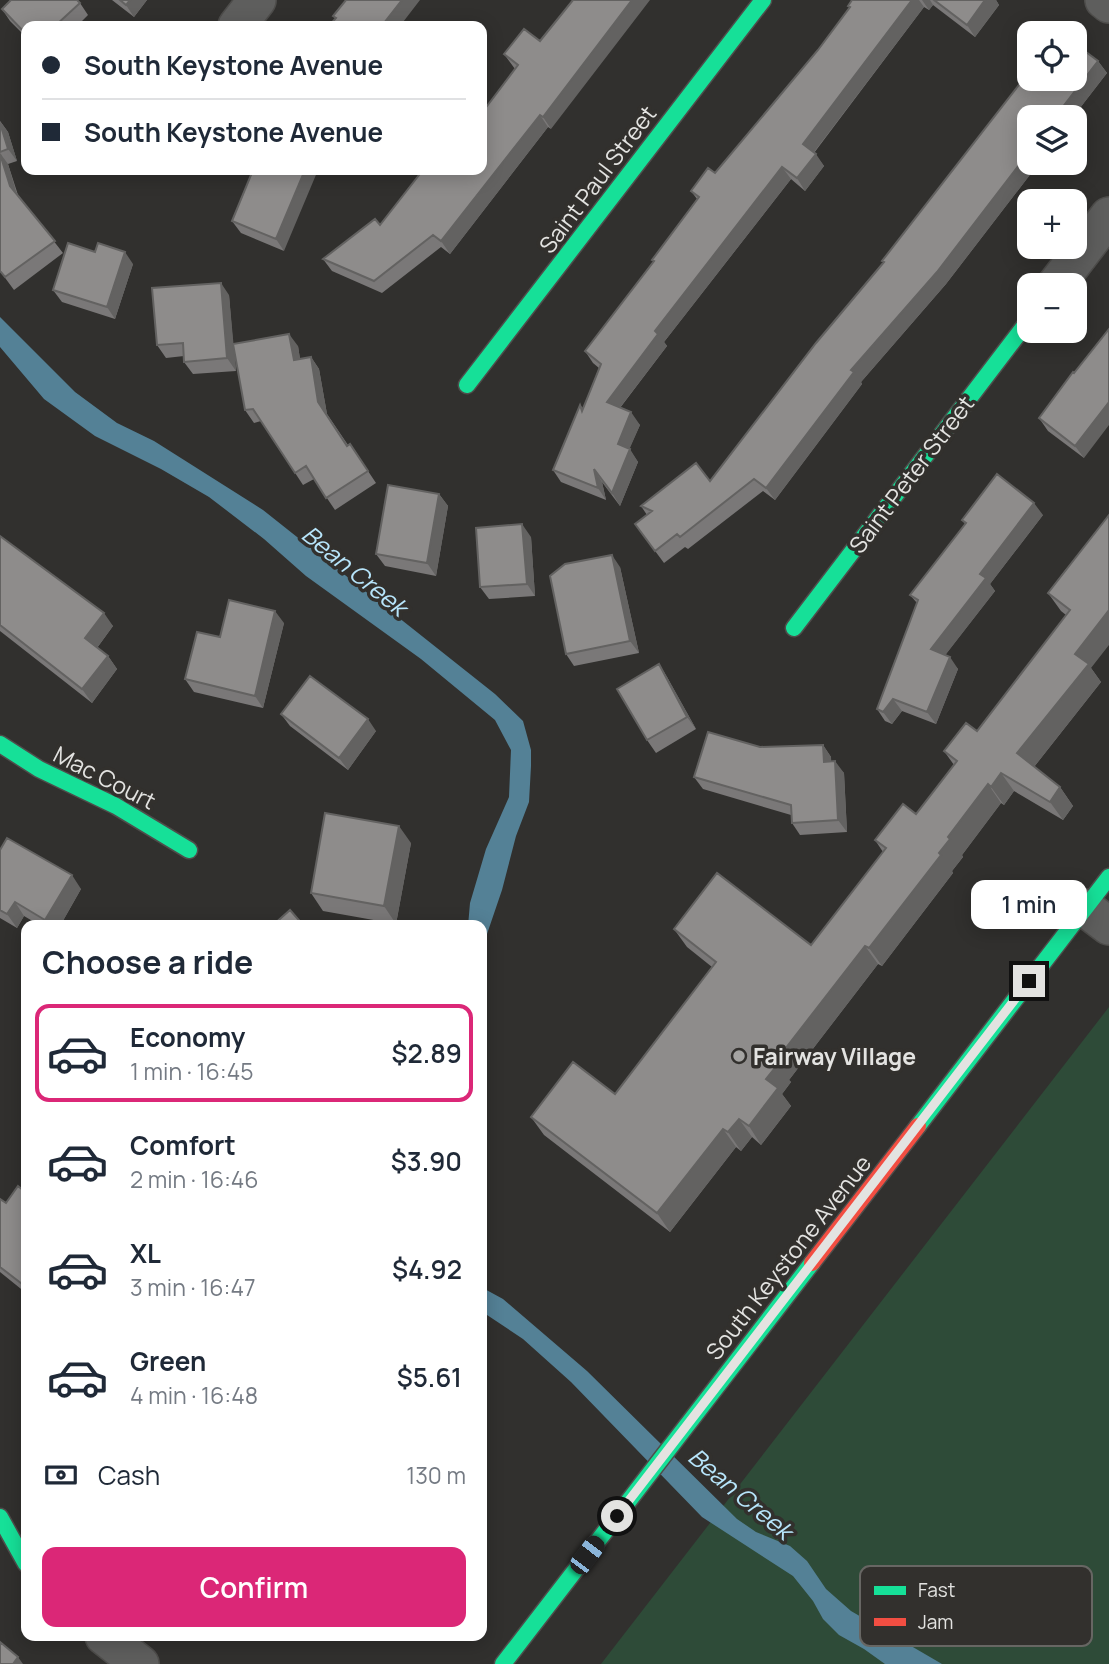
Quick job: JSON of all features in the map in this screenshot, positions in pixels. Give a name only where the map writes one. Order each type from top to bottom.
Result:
[{"type":"street","points":[[241,21],[257,0]]},
{"type":"street","name":"Saint Paul Street","points":[[467,385],[762,0]]},
{"type":"street","points":[[1104,0],[1109,4]]},
{"type":"street","points":[[1065,273],[1109,216]]},
{"type":"street","name":"Saint Peter Street","points":[[794,628],[1017,336]]},
{"type":"street","name":"Mac Court","points":[[0,744],[39,769],[116,806],[189,850]]},
{"type":"street","name":"South Keystone Avenue","points":[[503,1664],[710,1396],[1097,917],[1109,877]]},
{"type":"street","points":[[0,1517],[21,1555]]},
{"type":"street","points":[[110,1641],[139,1664]]},
{"type":"green space","points":[[1109,1007],[1109,1664],[601,1664]]},
{"type":"water","name":"Bean Creek","points":[[0,317],[75,392],[117,423],[154,441],[263,510],[495,694],[523,721],[531,750],[529,802],[487,934],[487,920],[469,920],[470,903],[486,849],[509,797],[511,750],[495,720],[421,659],[306,576],[264,539],[209,497],[95,436],[44,399],[0,347]]},
{"type":"water","name":"Bean Creek","points":[[487,1290],[503,1299],[587,1371],[737,1519],[756,1532],[790,1546],[807,1561],[826,1589],[860,1616],[860,1646],[911,1646],[942,1664],[885,1664],[839,1635],[823,1619],[793,1576],[702,1517],[571,1382],[523,1339],[487,1315]]},
{"type":"building","points":[[11,0],[77,0],[80,3],[60,21],[21,21],[21,29],[2,9]]},
{"type":"building","points":[[346,0],[402,0],[386,21],[333,21],[336,18],[333,16]]},
{"type":"building","points":[[573,0],[632,0],[543,117],[540,115],[441,241],[433,235],[374,281],[323,259],[375,219],[380,225],[419,175],[487,175],[487,106],[518,65],[504,54],[524,29],[540,41]]},
{"type":"building","points":[[852,0],[912,0],[803,144],[816,154],[797,178],[782,167],[655,331],[658,334],[607,402],[631,412],[618,444],[630,449],[612,493],[594,469],[598,488],[553,470],[580,405],[582,411],[601,364],[585,351],[699,197],[691,191],[708,168],[715,173],[818,50],[850,7],[848,6]]},
{"type":"building","points":[[934,0],[985,0],[967,25]]},
{"type":"building","points":[[1087,53],[1098,61],[1087,75]]},
{"type":"building","points":[[1017,87],[1017,91],[1075,91],[1064,105],[1017,105],[1017,168],[937,272],[851,370],[854,372],[766,488],[754,479],[680,537],[677,534],[655,551],[635,524],[652,511],[641,506],[696,463],[710,481],[816,343],[884,262],[882,261]]},
{"type":"building","points":[[0,123],[8,149],[0,152]]},
{"type":"building","points":[[0,154],[10,186],[55,241],[5,277],[0,271]]},
{"type":"building","points":[[251,175],[303,175],[276,239],[232,221]]},
{"type":"building","points":[[68,243],[95,252],[98,243],[125,252],[107,307],[53,290]]},
{"type":"building","points":[[221,283],[227,358],[184,362],[183,343],[157,345],[152,288]]},
{"type":"building","points":[[1109,329],[1109,402],[1075,446],[1039,418]]},
{"type":"building","points":[[289,334],[294,360],[311,357],[318,402],[347,446],[350,444],[368,471],[326,498],[306,466],[295,473],[253,409],[245,410],[233,344]]},
{"type":"building","points":[[997,474],[1034,503],[980,574],[986,578],[931,649],[950,657],[927,712],[893,699],[883,712],[877,709],[918,600],[910,595],[966,523],[962,520]]},
{"type":"building","points":[[388,485],[439,494],[427,563],[376,554]]},
{"type":"building","points":[[1109,515],[1109,610],[1075,654],[1089,664],[1017,753],[1060,787],[1050,802],[1001,773],[991,787],[988,784],[948,837],[950,839],[939,853],[941,855],[869,948],[865,946],[775,1062],[778,1064],[766,1079],[778,1088],[749,1126],[739,1119],[728,1132],[723,1129],[657,1213],[531,1117],[573,1062],[615,1094],[716,962],[674,929],[717,873],[811,945],[886,848],[875,840],[903,804],[916,814],[957,761],[944,751],[966,723],[977,731],[1070,610],[1048,593]]},
{"type":"building","points":[[522,524],[527,584],[480,587],[476,528]]},
{"type":"building","points":[[0,536],[104,613],[85,638],[108,656],[82,689],[0,625]]},
{"type":"building","points":[[612,555],[630,641],[566,654],[550,576],[565,564]]},
{"type":"building","points":[[229,600],[275,611],[255,696],[185,679],[197,632],[220,637]]},
{"type":"building","points":[[659,664],[687,717],[647,740],[617,689]]},
{"type":"building","points":[[310,676],[368,719],[339,758],[281,714]]},
{"type":"building","points":[[708,732],[760,747],[823,745],[824,762],[835,761],[838,820],[792,823],[791,805],[694,777]]},
{"type":"building","points":[[325,813],[399,826],[384,906],[311,893]]},
{"type":"building","points":[[7,838],[72,875],[45,920],[15,902],[7,914],[0,910],[0,850]]},
{"type":"building","points":[[290,910],[299,920],[279,920]]},
{"type":"building","points":[[18,1186],[21,1188],[21,1283],[0,1267],[0,1199],[6,1203]]},
{"type":"building","points":[[0,1642],[18,1657],[13,1664],[0,1664]]},
{"type":"traffic: fast","points":[[467,385],[763,0]]},
{"type":"traffic: fast","points":[[794,628],[1017,336]]},
{"type":"traffic: fast","points":[[0,744],[39,769],[116,806],[189,850]]},
{"type":"traffic: fast","points":[[918,1126],[1109,877]]},
{"type":"traffic: fast","points":[[503,1664],[812,1263]]},
{"type":"traffic: fast","points":[[0,1517],[21,1555]]},
{"type":"traffic: jam","points":[[812,1263],[918,1126]]},
{"type":"place","name":"Fairway Village","points":[[739,1056]]},
{"type":"route","points":[[617,1516],[1029,981]]}]
